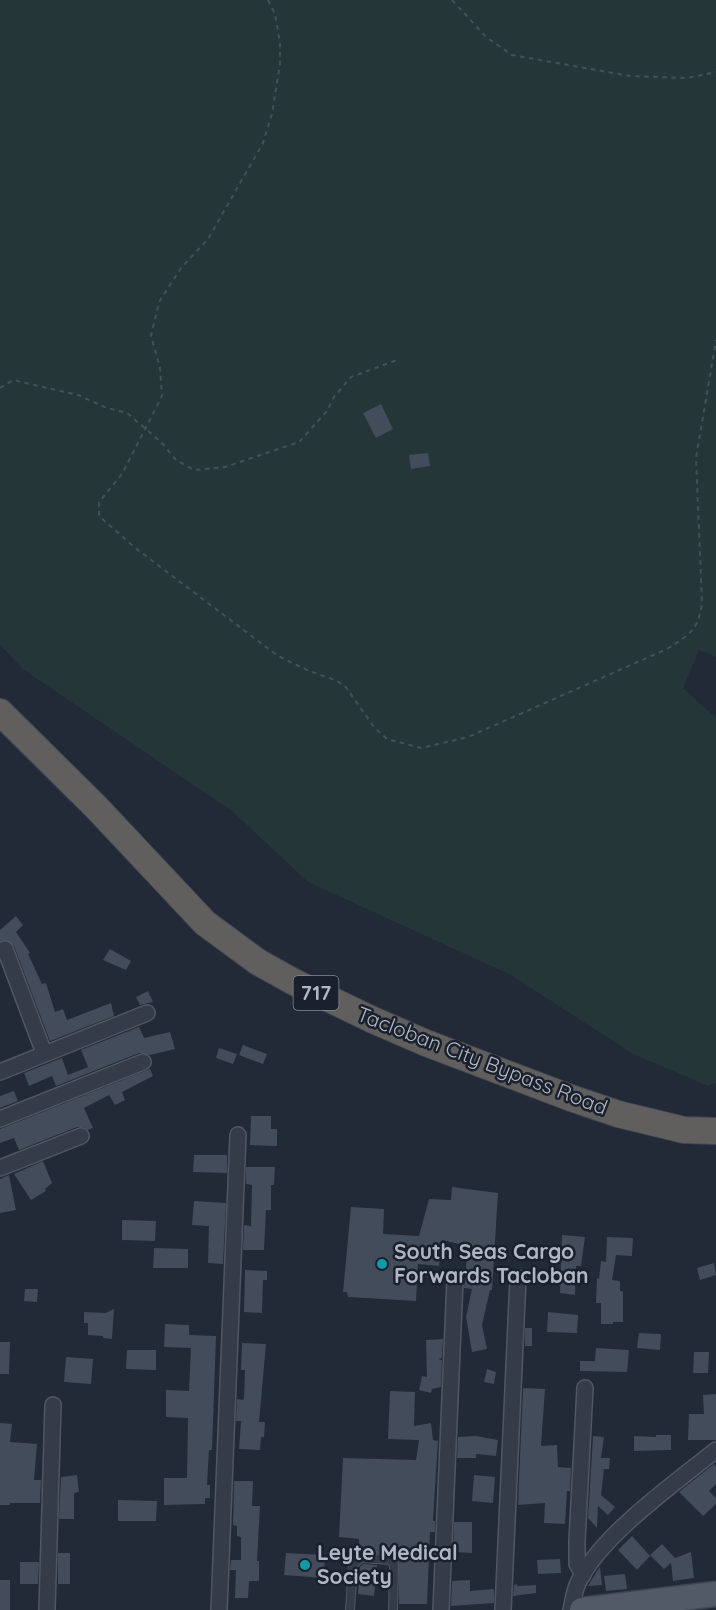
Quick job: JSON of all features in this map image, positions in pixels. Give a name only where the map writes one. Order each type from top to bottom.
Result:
[{"type":"highway","name":"Tacloban City Bypass Road","points":[[0,712],[96,807],[205,923],[258,962],[373,1020],[426,1043],[571,1098],[618,1114],[684,1130],[716,1131]]},
{"type":"main road","points":[[582,1610],[716,1594]]},
{"type":"street","points":[[5,949],[44,1053]]},
{"type":"street","points":[[0,1072],[147,1013]]},
{"type":"street","points":[[0,1119],[143,1062]]},
{"type":"street","points":[[219,1610],[238,1135]]},
{"type":"street","points":[[0,1168],[81,1136]]},
{"type":"street","points":[[503,1610],[518,1278]]},
{"type":"street","points":[[441,1610],[455,1280]]},
{"type":"street","points":[[583,1575],[578,1563],[577,1540],[585,1388]]},
{"type":"street","points":[[47,1610],[53,1405]]},
{"type":"street","points":[[571,1610],[578,1584],[598,1553],[633,1518],[716,1450]]},
{"type":"lane","points":[[350,1610],[353,1565],[361,1557],[390,1560],[394,1565],[393,1610]]},
{"type":"path","points":[[268,0],[275,14],[280,42],[280,64],[272,114],[263,143],[208,238],[181,268],[159,302],[151,336],[160,368],[162,396],[122,474],[99,502],[99,516],[134,547],[278,656],[345,686],[374,727],[387,739],[421,748],[468,737],[668,649],[700,622],[702,603],[696,458],[716,340]]},
{"type":"path","points":[[452,0],[486,37],[512,55],[630,76],[687,78],[716,72]]},
{"type":"path","points":[[0,388],[13,380],[78,395],[107,408],[127,413],[161,442],[176,460],[194,470],[225,467],[299,442],[327,411],[351,377],[397,360]]},
{"type":"shaded area","points":[[0,0],[716,0],[716,657],[699,650],[683,688],[716,718],[716,1083],[708,1086],[633,1054],[511,975],[308,882],[232,811],[24,670],[0,645]]},
{"type":"building","points":[[381,404],[393,429],[376,438],[363,413]]},
{"type":"building","points":[[428,453],[430,466],[411,469],[409,455]]},
{"type":"building","points":[[16,916],[23,925],[16,932],[30,953],[28,954],[42,984],[46,983],[55,1012],[63,1009],[67,1020],[111,1003],[114,1016],[50,1041],[14,946],[7,940],[0,941],[0,930]]},
{"type":"building","points":[[110,949],[131,961],[126,970],[103,960]]},
{"type":"building","points":[[148,991],[153,1002],[140,1005],[136,997]]},
{"type":"building","points":[[139,1027],[144,1038],[170,1032],[175,1049],[150,1055],[139,1053],[56,1086],[52,1076],[29,1086],[24,1073],[62,1058],[68,1075],[88,1067],[81,1050]]},
{"type":"building","points":[[243,1045],[267,1054],[263,1064],[239,1055]]},
{"type":"building","points":[[219,1048],[237,1054],[233,1064],[216,1058]]},
{"type":"building","points":[[150,1069],[153,1076],[122,1092],[125,1100],[115,1105],[109,1095],[84,1108],[93,1128],[88,1130],[77,1127],[19,1150],[14,1138],[0,1143],[0,1129]]},
{"type":"building","points":[[14,1091],[18,1101],[0,1108],[0,1096]]},
{"type":"building","points":[[251,1116],[271,1116],[271,1129],[277,1129],[277,1146],[250,1145]]},
{"type":"building","points":[[194,1155],[227,1155],[227,1173],[193,1172]]},
{"type":"building","points":[[43,1161],[52,1183],[45,1189],[46,1191],[31,1200],[14,1174]]},
{"type":"building","points":[[246,1167],[275,1167],[274,1185],[271,1185],[271,1210],[266,1210],[264,1250],[243,1250],[244,1225],[251,1226],[252,1185],[246,1184]]},
{"type":"building","points":[[9,1175],[16,1210],[0,1213],[0,1179]]},
{"type":"building","points":[[452,1187],[498,1193],[492,1290],[490,1290],[482,1325],[487,1349],[472,1352],[466,1317],[472,1289],[464,1288],[468,1246],[442,1240],[439,1266],[418,1264],[416,1301],[348,1297],[347,1292],[343,1292],[351,1207],[384,1209],[383,1234],[419,1236],[429,1199],[451,1200]]},
{"type":"building","points":[[194,1201],[226,1203],[223,1264],[208,1263],[209,1226],[192,1225]]},
{"type":"building","points":[[122,1220],[156,1221],[155,1241],[122,1240]]},
{"type":"building","points":[[562,1235],[585,1237],[581,1266],[576,1266],[575,1295],[560,1293]]},
{"type":"building","points":[[607,1237],[633,1238],[632,1256],[616,1255],[612,1280],[620,1281],[620,1291],[623,1291],[623,1322],[601,1324],[601,1303],[596,1303],[597,1278],[599,1279],[601,1261],[606,1262]]},
{"type":"building","points":[[154,1248],[188,1249],[188,1268],[153,1268]]},
{"type":"building","points":[[714,1263],[716,1275],[700,1280],[697,1268]]},
{"type":"building","points":[[245,1270],[267,1271],[267,1280],[263,1280],[262,1313],[244,1312]]},
{"type":"building","points":[[25,1289],[38,1289],[37,1302],[24,1301]]},
{"type":"building","points":[[114,1309],[112,1339],[88,1335],[88,1323],[84,1323],[84,1312],[106,1313]]},
{"type":"building","points":[[548,1312],[578,1315],[577,1333],[547,1332]]},
{"type":"building","points":[[165,1324],[189,1325],[189,1335],[216,1336],[212,1450],[209,1450],[207,1485],[210,1485],[210,1498],[205,1498],[205,1504],[164,1505],[164,1478],[187,1478],[188,1418],[166,1417],[166,1390],[189,1391],[191,1348],[164,1347]]},
{"type":"building","points":[[525,1328],[532,1328],[532,1346],[525,1346]]},
{"type":"building","points":[[639,1333],[661,1334],[660,1350],[637,1348]]},
{"type":"building","points":[[443,1339],[442,1358],[438,1359],[442,1360],[441,1387],[432,1389],[431,1393],[419,1390],[422,1376],[427,1377],[426,1340]]},
{"type":"building","points":[[0,1342],[10,1342],[9,1374],[0,1374]]},
{"type":"building","points":[[242,1343],[266,1344],[259,1422],[265,1422],[260,1450],[239,1449],[241,1421],[236,1421],[237,1399],[243,1400],[244,1398],[245,1370],[241,1370]]},
{"type":"building","points":[[596,1348],[629,1350],[627,1372],[580,1371],[580,1361],[595,1361]]},
{"type":"building","points":[[127,1350],[156,1350],[156,1370],[126,1369]]},
{"type":"building","points":[[694,1352],[709,1352],[708,1373],[693,1373]]},
{"type":"building","points":[[66,1357],[93,1359],[91,1384],[64,1382]]},
{"type":"building","points":[[487,1369],[496,1372],[494,1384],[484,1382]]},
{"type":"building","points":[[523,1388],[545,1389],[541,1446],[557,1445],[558,1467],[571,1468],[565,1524],[544,1523],[545,1503],[518,1505]]},
{"type":"building","points":[[390,1391],[415,1392],[414,1426],[431,1423],[433,1440],[438,1441],[433,1521],[435,1521],[435,1532],[430,1532],[427,1604],[399,1604],[398,1555],[359,1553],[359,1539],[339,1537],[343,1458],[416,1460],[419,1440],[388,1439]]},
{"type":"building","points":[[716,1394],[716,1440],[688,1440],[689,1414],[704,1414],[703,1395]]},
{"type":"building","points":[[0,1423],[12,1424],[10,1442],[37,1444],[34,1480],[41,1480],[40,1503],[0,1505]]},
{"type":"building","points":[[656,1435],[671,1435],[671,1450],[634,1451],[634,1436],[656,1437]]},
{"type":"building","points":[[476,1436],[498,1440],[496,1456],[476,1454],[476,1458],[457,1458],[458,1437]]},
{"type":"building","points":[[593,1436],[604,1437],[601,1458],[610,1458],[609,1469],[604,1469],[601,1495],[615,1507],[608,1515],[598,1506],[597,1528],[588,1518]]},
{"type":"building","points":[[714,1464],[716,1484],[709,1491],[716,1498],[716,1504],[703,1516],[679,1492]]},
{"type":"building","points":[[77,1475],[79,1492],[74,1493],[74,1519],[59,1519],[61,1477]]},
{"type":"building","points":[[474,1475],[495,1477],[493,1503],[472,1501]]},
{"type":"building","points":[[234,1481],[253,1481],[252,1506],[260,1506],[257,1561],[259,1561],[259,1581],[249,1581],[248,1598],[235,1598],[236,1570],[230,1570],[231,1560],[241,1560],[241,1537],[237,1536],[237,1526],[233,1525]]},
{"type":"building","points":[[118,1500],[157,1501],[156,1521],[118,1521]]},
{"type":"building","points":[[454,1522],[472,1522],[472,1553],[453,1552]]},
{"type":"building","points":[[632,1536],[650,1556],[637,1570],[618,1550]]},
{"type":"building","points":[[662,1544],[675,1558],[691,1552],[694,1578],[673,1581],[671,1563],[664,1569],[650,1555]]},
{"type":"building","points":[[58,1553],[70,1553],[70,1584],[58,1584]]},
{"type":"building","name":"Leyte Medical Society","points":[[286,1553],[325,1555],[324,1578],[284,1575]]},
{"type":"building","points":[[560,1559],[561,1573],[538,1574],[537,1560]]},
{"type":"building","points":[[20,1562],[39,1562],[38,1584],[20,1584]]},
{"type":"building","points":[[363,1564],[377,1565],[374,1596],[358,1594],[360,1567]]},
{"type":"building","points":[[600,1567],[602,1585],[588,1586],[597,1571]]},
{"type":"building","points":[[625,1574],[627,1589],[606,1591],[604,1576]]},
{"type":"building","points":[[0,1580],[10,1580],[10,1610],[0,1610]]},
{"type":"building","points":[[470,1580],[470,1591],[494,1589],[494,1603],[451,1606],[452,1581]]},
{"type":"building","points":[[517,1584],[517,1586],[536,1585],[536,1593],[513,1596],[514,1585]]},
{"type":"place","name":"South Seas Cargo Forwards Tacloban","points":[[382,1264]]},
{"type":"place","name":"Leyte Medical Society","points":[[305,1565]]}]
